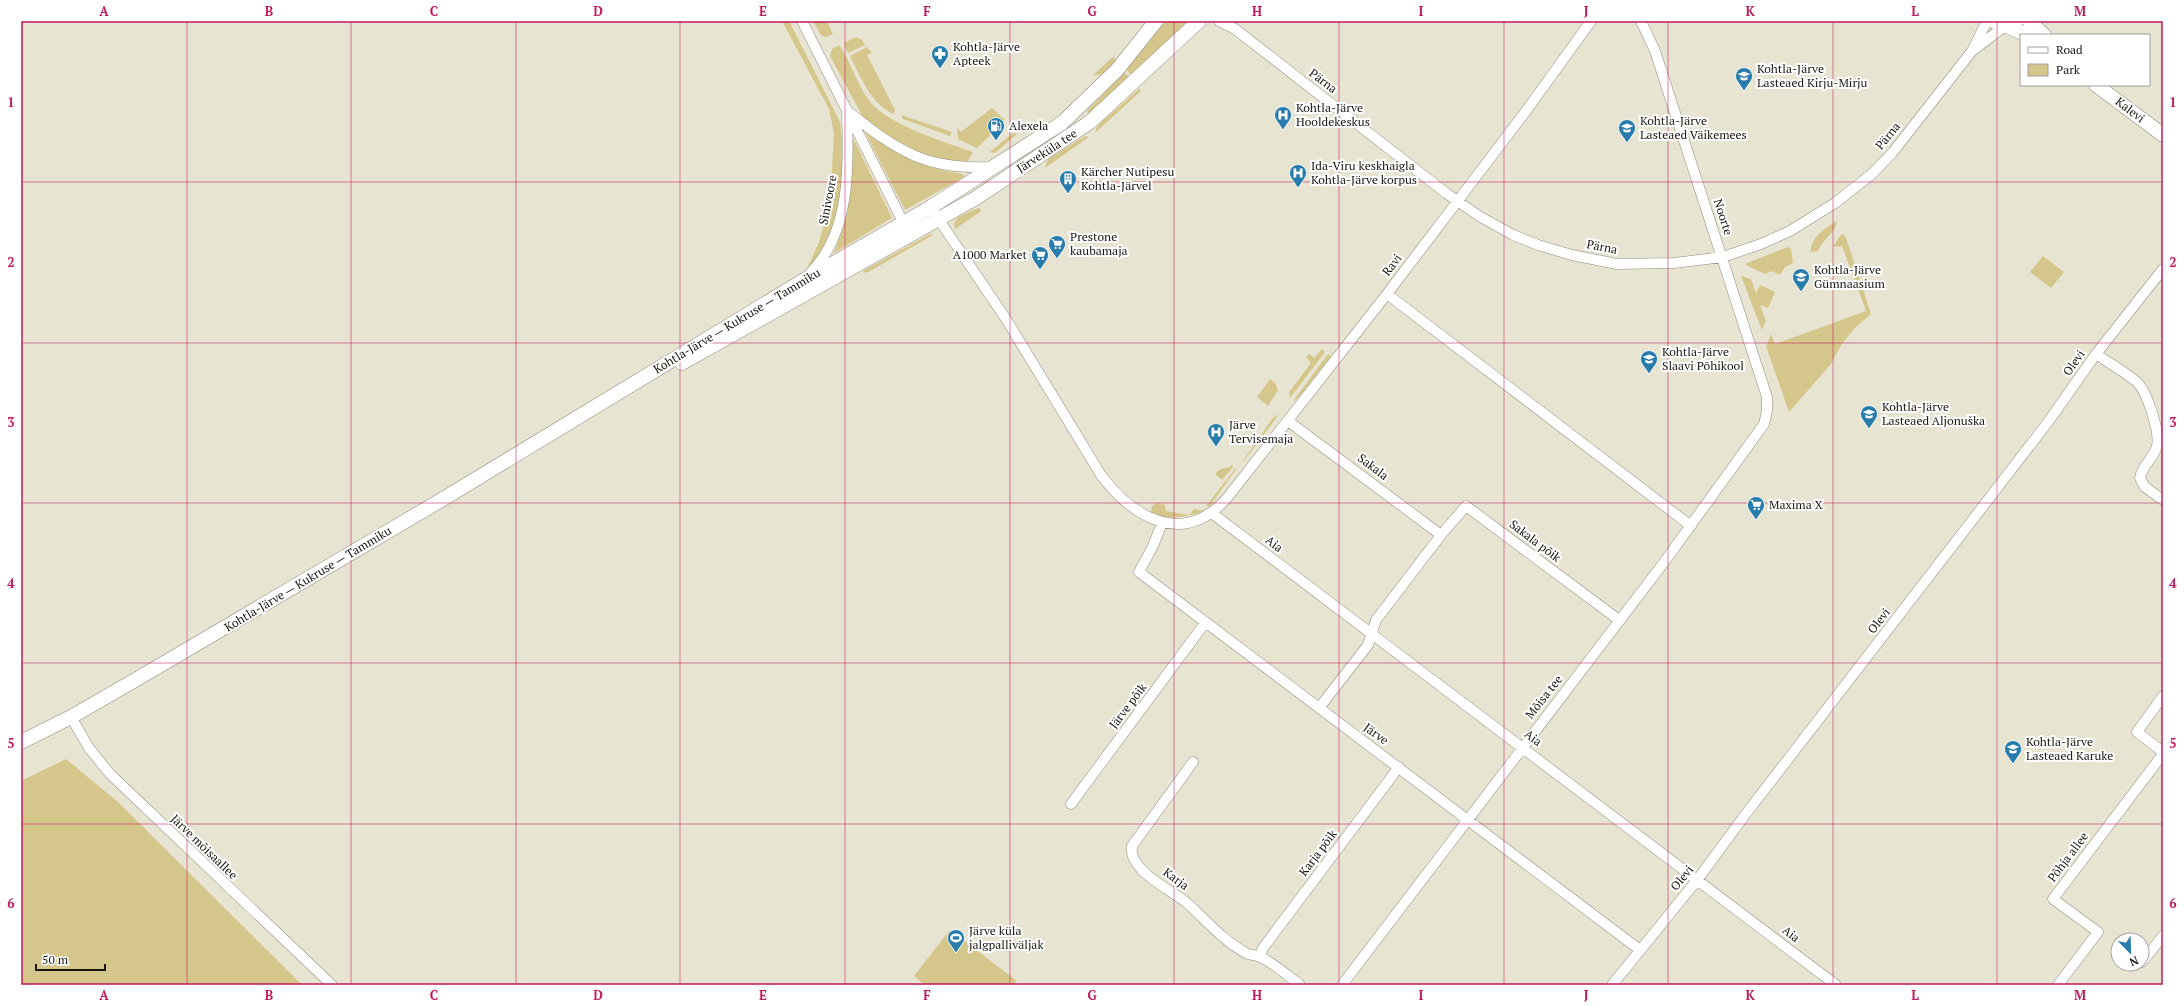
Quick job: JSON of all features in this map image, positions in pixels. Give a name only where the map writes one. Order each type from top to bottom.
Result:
[{"type":"main road","name":"Järveküla tee","points":[[935,213],[993,167],[1057,126],[1078,109],[1116,70],[1156,21]]},
{"type":"main road","name":"Järveküla tee","points":[[875,255],[906,229],[935,213],[976,198],[1090,122],[1199,21]]},
{"type":"main road","points":[[2029,21],[2043,34]]},
{"type":"main road","points":[[2005,23],[2025,34]]},
{"type":"main road","name":"Kalevi","points":[[2097,86],[2163,135]]},
{"type":"main road","name":"Kalevi","points":[[2111,86],[2163,125]]},
{"type":"main road","name":"Järveküla tee","points":[[885,234],[906,229]]},
{"type":"main road","name":"Kohtla-Järve — Kukruse — Tammiku","points":[[21,742],[71,717],[591,410],[669,361],[801,282],[885,234]]},
{"type":"main road","name":"Kohtla-Järve — Kukruse — Tammiku","points":[[591,410],[710,349],[875,255]]},
{"type":"street","name":"Sinivoore","points":[[802,21],[906,229]]},
{"type":"street","name":"Pärna","points":[[1219,21],[1235,29],[1456,201],[1490,223],[1522,240],[1572,255],[1617,264],[1674,263],[1723,257],[1761,244],[1790,231],[1836,203],[1873,174],[1893,152],[1972,51],[1987,21]]},
{"type":"street","name":"Ravi","points":[[1209,516],[1227,498],[1387,294],[1456,201],[1526,111],[1591,21]]},
{"type":"street","name":"Noorte","points":[[1642,21],[1654,50],[1723,257],[1767,397],[1767,411],[1764,424]]},
{"type":"street","name":"Pärna","points":[[1972,51],[2005,23]]},
{"type":"street","name":"Sinivoore","points":[[847,111],[883,139],[911,156],[952,167],[993,167]]},
{"type":"street","name":"Sinivoore","points":[[801,282],[824,259],[830,248],[837,226],[846,180],[848,153],[847,111]]},
{"type":"street","points":[[935,213],[1006,319],[1107,482],[1118,495],[1147,517],[1162,523],[1186,523],[1209,516]]},
{"type":"street","name":"Olevi","points":[[1612,985],[1698,879],[1745,815],[2048,422],[2096,354],[2163,269]]},
{"type":"street","points":[[1387,294],[1691,526]]},
{"type":"street","points":[[2096,354],[2136,382],[2142,389],[2153,416],[2157,445],[2141,471],[2140,478],[2145,487],[2163,500]]},
{"type":"street","name":"Sakala","points":[[1288,421],[1441,535]]},
{"type":"street","name":"Mõisa tee","points":[[1342,985],[1691,526],[1764,424]]},
{"type":"street","name":"Sakala põik","points":[[1441,535],[1466,506],[1619,620]]},
{"type":"street","name":"Aia","points":[[1209,516],[1371,634],[1698,879],[1836,985]]},
{"type":"street","name":"Järve","points":[[1162,523],[1153,546],[1138,572],[1469,819],[1530,868],[1640,950]]},
{"type":"street","points":[[1319,708],[1362,653],[1376,620],[1441,535]]},
{"type":"street","name":"Järve põik","points":[[1071,804],[1205,623]]},
{"type":"street","name":"Põhja allee","points":[[2058,985],[2098,932],[2053,899],[2163,753],[2137,732],[2163,696]]},
{"type":"street","name":"Järve mõisaallee","points":[[71,717],[89,748],[110,774],[332,985]]},
{"type":"street","name":"Karja","points":[[1193,762],[1140,832],[1132,846],[1131,855],[1134,861],[1145,872],[1186,903],[1207,924],[1248,954],[1260,957],[1300,985]]},
{"type":"street","name":"Karja põik","points":[[1260,957],[1263,948],[1399,767]]},
{"type":"street","points":[[2150,952],[2163,936]]},
{"type":"green space","points":[[782,21],[789,21],[840,122],[842,138],[842,179],[835,223],[828,243],[819,259],[807,269],[819,242],[830,203],[834,133],[829,109]]},
{"type":"green space","points":[[813,21],[827,21],[833,34],[826,37],[821,35]]},
{"type":"green space","points":[[1166,21],[1189,21],[1133,77],[1126,69]]},
{"type":"green space","points":[[856,37],[862,40],[865,45],[848,53],[844,43]]},
{"type":"green space","points":[[839,45],[864,93],[876,108],[887,116],[916,131],[973,152],[967,163],[932,158],[900,144],[864,119],[830,56],[832,49]]},
{"type":"green space","points":[[867,47],[872,53],[867,55],[895,110],[893,114],[878,103],[872,96],[862,81],[850,56]]},
{"type":"green space","points":[[1113,57],[1117,60],[1105,73],[1092,76]]},
{"type":"green space","points":[[1124,72],[1131,79],[1089,115],[1087,111]]},
{"type":"green space","points":[[1139,89],[1141,91],[1095,133],[1097,126]]},
{"type":"green space","points":[[992,108],[1004,119],[1004,122],[977,148],[958,139],[957,127],[961,132]]},
{"type":"green space","points":[[901,115],[952,132],[950,136],[903,119]]},
{"type":"green space","points":[[865,132],[911,160],[935,168],[963,174],[964,177],[905,210]]},
{"type":"green space","points":[[1013,133],[1017,134],[995,153],[990,152]]},
{"type":"green space","points":[[1085,136],[1089,137],[1045,168],[1048,159]]},
{"type":"green space","points":[[853,138],[892,218],[834,253],[843,224],[849,196]]},
{"type":"green space","points":[[978,208],[981,209],[980,212],[955,229],[954,223],[958,217]]},
{"type":"green space","points":[[1837,221],[1835,228],[1818,251],[1811,252],[1811,247],[1816,238],[1828,226]]},
{"type":"green space","points":[[930,234],[933,235],[870,271],[865,273],[863,271]]},
{"type":"green space","points":[[1843,234],[1846,238],[1871,314],[1855,328],[1841,345],[1831,364],[1789,412],[1766,346],[1771,334],[1775,344],[1866,311],[1842,246],[1833,247]]},
{"type":"green space","points":[[1788,247],[1791,249],[1793,263],[1785,267],[1780,275],[1771,271],[1765,274],[1746,265],[1747,263]]},
{"type":"green space","points":[[2043,256],[2064,272],[2051,288],[2030,272]]},
{"type":"green space","points":[[1741,276],[1751,279],[1756,293],[1760,285],[1775,292],[1768,308],[1760,305],[1766,321],[1762,330]]},
{"type":"green space","points":[[1322,349],[1325,352],[1290,398],[1289,392],[1311,363],[1306,357],[1309,354],[1314,358]]},
{"type":"green space","points":[[1328,354],[1331,356],[1298,398],[1293,401]]},
{"type":"green space","points":[[1270,379],[1276,384],[1278,390],[1268,406],[1257,397]]},
{"type":"green space","points":[[1279,414],[1244,461],[1243,461],[1272,419]]},
{"type":"green space","points":[[1232,464],[1233,467],[1222,480],[1215,474],[1221,469],[1230,467]]},
{"type":"green space","points":[[1237,468],[1210,506],[1206,506],[1235,469]]},
{"type":"green space","points":[[1157,503],[1165,505],[1166,511],[1189,515],[1194,509],[1206,511],[1186,516],[1169,518],[1161,517],[1151,512],[1152,506]]},
{"type":"green space","points":[[66,759],[118,802],[302,985],[21,985],[21,781]]},
{"type":"green space","name":"Järve küla jalgpalliväljak","points":[[950,930],[1017,981],[1013,985],[925,985],[914,976]]},
{"type":"place","name":"Kohtla-Järve Apteek","points":[[940,69]]},
{"type":"place","name":"Kohtla-Järve Lasteaed Kirju-Mirju","points":[[1744,91]]},
{"type":"place","name":"Kohtla-Järve Hooldekeskus","points":[[1283,130]]},
{"type":"place","name":"Alexela","points":[[996,141]]},
{"type":"place","name":"Kohtla-Järve Lasteaed Väikemees","points":[[1627,143]]},
{"type":"place","name":"Ida-Viru keskhaigla Kohtla-Järve korpus","points":[[1298,188]]},
{"type":"place","name":"Kärcher Nutipesu Kohtla-Järvel","points":[[1068,194]]},
{"type":"place","name":"Prestone kaubamaja","points":[[1057,259]]},
{"type":"place","name":"A1000 Market","points":[[1040,270]]},
{"type":"place","name":"Kohtla-Järve Gümnaasium","points":[[1801,292]]},
{"type":"place","name":"Kohtla-Järve Slaavi Põhikool","points":[[1649,374]]},
{"type":"place","name":"Kohtla-Järve Lasteaed Aljonuška","points":[[1869,429]]},
{"type":"place","name":"Järve Tervisemaja","points":[[1216,447]]},
{"type":"place","name":"Maxima X","points":[[1756,520]]},
{"type":"place","name":"Kohtla-Järve Lasteaed Karuke","points":[[2013,764]]},
{"type":"place","name":"Järve küla jalgpalliväljak","points":[[956,953]]}]
